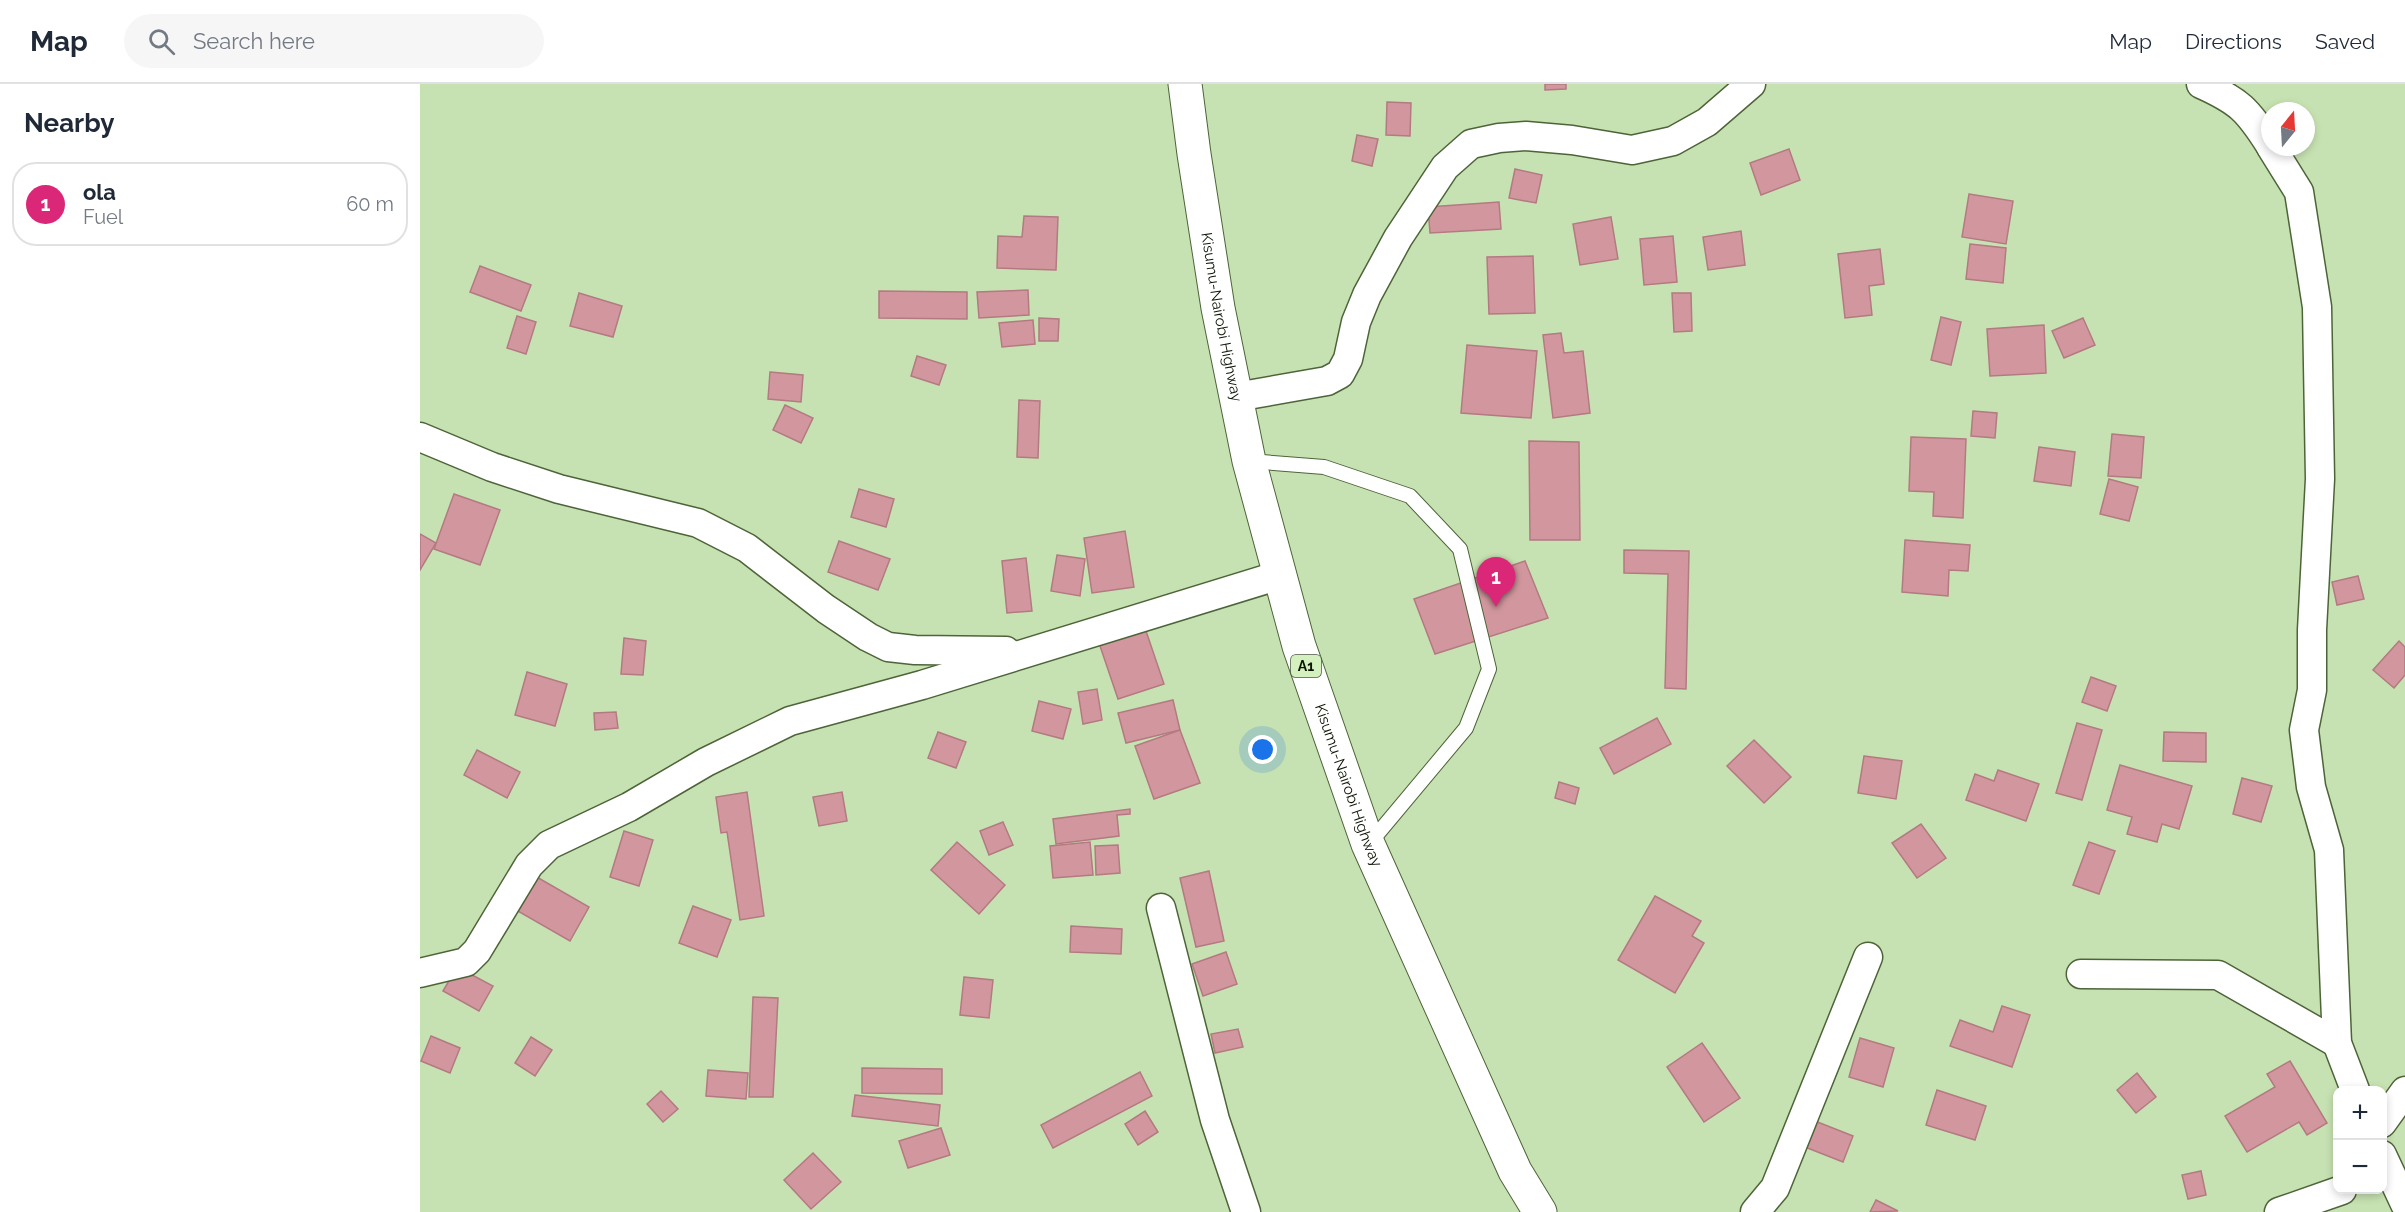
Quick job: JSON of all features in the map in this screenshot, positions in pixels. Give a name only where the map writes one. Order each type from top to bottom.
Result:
[{"type":"highway","name":"Kisumu-Nairobi Highway","points":[[1185,84],[1215,286],[1236,397],[1249,461],[1299,646],[1368,844],[1515,1171],[1540,1212]]},
{"type":"street","points":[[1236,397],[1327,381],[1340,374],[1348,360],[1356,322],[1367,295],[1398,238],[1445,167],[1471,144],[1499,138],[1526,136],[1572,140],[1632,150],[1673,141],[1707,122],[1751,84]]},
{"type":"street","points":[[2201,84],[2227,96],[2253,117],[2261,130]]},
{"type":"street","points":[[2277,156],[2299,192],[2317,307],[2320,479],[2312,630],[2312,690],[2304,730],[2312,787],[2329,850],[2337,1043],[2353,1086]]},
{"type":"street","points":[[420,437],[492,466],[559,489],[698,523],[747,548],[826,609],[868,637],[888,647],[915,650],[1033,651]]},
{"type":"street","points":[[420,974],[466,962],[472,957],[529,865],[549,845],[629,807],[706,762],[790,721],[922,685],[1280,575]]},
{"type":"street","points":[[1161,908],[1215,1119],[1246,1212]]},
{"type":"street","points":[[1755,1212],[1775,1188],[1868,957]]},
{"type":"street","points":[[2081,974],[2218,975],[2337,1043]]},
{"type":"street","points":[[2387,1116],[2405,1090]]},
{"type":"street","points":[[2392,1165],[2405,1204]]},
{"type":"street","points":[[2279,1212],[2333,1193]]},
{"type":"lane","points":[[1249,461],[1324,467],[1410,496],[1460,549],[1489,669],[1466,728],[1368,844]]},
{"type":"building","points":[[1545,84],[1566,84],[1566,89],[1545,90]]},
{"type":"building","points":[[1387,102],[1411,103],[1410,136],[1386,135]]},
{"type":"building","points":[[1357,135],[1378,139],[1372,166],[1352,161]]},
{"type":"building","points":[[1789,149],[1800,180],[1761,195],[1750,163]]},
{"type":"building","points":[[1515,169],[1542,175],[1536,203],[1509,198]]},
{"type":"building","points":[[1969,194],[2013,201],[2006,244],[1962,237]]},
{"type":"building","points":[[1499,202],[1501,229],[1430,233],[1428,207]]},
{"type":"building","points":[[1024,216],[1058,217],[1056,270],[997,268],[998,236],[1022,237]]},
{"type":"building","points":[[1611,217],[1618,259],[1580,265],[1573,224]]},
{"type":"building","points":[[1741,231],[1745,265],[1708,270],[1703,237]]},
{"type":"building","points":[[1673,236],[1677,282],[1644,285],[1640,239]]},
{"type":"building","points":[[1970,244],[2006,248],[2003,283],[1966,279]]},
{"type":"building","points":[[1880,249],[1884,284],[1869,286],[1872,315],[1845,318],[1838,254]]},
{"type":"building","points":[[1533,256],[1535,313],[1489,314],[1487,257]]},
{"type":"building","points":[[480,266],[531,285],[521,311],[470,292]]},
{"type":"building","points":[[1028,290],[1029,315],[979,318],[977,292]]},
{"type":"building","points":[[879,291],[967,292],[967,319],[879,318]]},
{"type":"building","points":[[579,293],[622,306],[613,337],[570,326]]},
{"type":"building","points":[[1672,293],[1691,293],[1692,331],[1674,332]]},
{"type":"building","points":[[517,316],[536,322],[526,354],[507,348]]},
{"type":"building","points":[[1941,317],[1961,322],[1951,365],[1931,360]]},
{"type":"building","points":[[1039,318],[1059,319],[1058,341],[1039,341]]},
{"type":"building","points":[[2083,318],[2095,345],[2064,358],[2052,331]]},
{"type":"building","points":[[1033,320],[1035,344],[1002,347],[999,323]]},
{"type":"building","points":[[2044,325],[2046,373],[1990,376],[1987,329]]},
{"type":"building","points":[[1561,333],[1564,353],[1583,351],[1590,413],[1553,418],[1543,335]]},
{"type":"building","points":[[1467,345],[1537,351],[1531,418],[1461,413]]},
{"type":"building","points":[[917,356],[946,365],[939,385],[911,376]]},
{"type":"building","points":[[770,372],[803,375],[801,402],[768,399]]},
{"type":"building","points":[[1019,400],[1040,401],[1038,458],[1017,457]]},
{"type":"building","points":[[785,405],[813,418],[801,443],[773,430]]},
{"type":"building","points":[[1973,411],[1997,413],[1995,438],[1971,436]]},
{"type":"building","points":[[2112,434],[2144,437],[2141,478],[2108,476]]},
{"type":"building","points":[[1911,437],[1966,439],[1963,518],[1933,516],[1934,492],[1909,491]]},
{"type":"building","points":[[1529,441],[1579,442],[1580,540],[1530,540]]},
{"type":"building","points":[[2039,447],[2075,452],[2071,486],[2034,481]]},
{"type":"building","points":[[2109,479],[2138,487],[2129,521],[2100,514]]},
{"type":"building","points":[[859,489],[894,499],[886,527],[851,517]]},
{"type":"building","points":[[454,494],[500,510],[480,565],[434,549]]},
{"type":"building","points":[[1125,531],[1134,587],[1092,593],[1084,538]]},
{"type":"building","points":[[420,534],[436,543],[420,570]]},
{"type":"building","points":[[1905,540],[1970,545],[1968,571],[1949,570],[1948,596],[1902,592]]},
{"type":"building","points":[[839,541],[890,559],[878,590],[828,572]]},
{"type":"building","points":[[1624,550],[1689,551],[1686,689],[1665,688],[1668,574],[1624,573]]},
{"type":"building","points":[[1057,555],[1085,559],[1080,596],[1051,591]]},
{"type":"building","points":[[1026,558],[1032,611],[1007,613],[1002,561]]},
{"type":"building","points":[[1525,561],[1548,618],[1435,654],[1414,599]]},
{"type":"building","points":[[2358,576],[2364,599],[2337,605],[2332,582]]},
{"type":"building","points":[[1145,628],[1164,684],[1118,699],[1099,643]]},
{"type":"building","points":[[624,638],[646,641],[643,675],[621,674]]},
{"type":"building","points":[[2399,641],[2405,647],[2405,675],[2394,688],[2373,670]]},
{"type":"building","points":[[527,672],[567,684],[555,726],[515,715]]},
{"type":"building","points":[[2091,677],[2116,686],[2107,711],[2082,702]]},
{"type":"building","points":[[1097,689],[1102,720],[1083,724],[1078,692]]},
{"type":"building","points":[[1173,700],[1180,730],[1126,743],[1118,713]]},
{"type":"building","points":[[1039,701],[1071,709],[1063,739],[1032,731]]},
{"type":"building","points":[[616,712],[618,728],[595,730],[594,713]]},
{"type":"building","points":[[1657,718],[1671,744],[1614,774],[1600,748]]},
{"type":"building","points":[[2077,723],[2102,730],[2082,800],[2056,793]]},
{"type":"building","points":[[1180,730],[1200,783],[1154,799],[1135,746]]},
{"type":"building","points":[[938,732],[966,742],[956,768],[928,758]]},
{"type":"building","points":[[2164,732],[2206,733],[2206,762],[2163,761]]},
{"type":"building","points":[[1754,740],[1791,777],[1764,803],[1727,766]]},
{"type":"building","points":[[477,750],[520,772],[507,798],[464,775]]},
{"type":"building","points":[[1864,756],[1902,761],[1896,799],[1858,793]]},
{"type":"building","points":[[2120,765],[2192,786],[2179,829],[2162,824],[2157,842],[2127,834],[2132,817],[2107,810]]},
{"type":"building","points":[[1998,770],[2039,784],[2026,821],[1966,800],[1975,774],[1994,781]]},
{"type":"building","points":[[2242,778],[2272,786],[2261,822],[2233,814]]},
{"type":"building","points":[[1559,782],[1579,788],[1575,804],[1555,798]]},
{"type":"building","points":[[747,792],[764,916],[740,920],[727,832],[721,833],[716,797]]},
{"type":"building","points":[[842,792],[847,821],[819,826],[813,797]]},
{"type":"building","points":[[1130,809],[1130,814],[1117,815],[1119,836],[1056,844],[1053,819]]},
{"type":"building","points":[[1003,822],[1013,845],[989,855],[980,831]]},
{"type":"building","points":[[1921,824],[1946,858],[1917,878],[1892,843]]},
{"type":"building","points":[[624,831],[653,840],[639,886],[610,877]]},
{"type":"building","points":[[957,842],[1005,885],[979,914],[931,870]]},
{"type":"building","points":[[1090,842],[1093,875],[1053,878],[1050,846]]},
{"type":"building","points":[[2089,842],[2115,851],[2099,894],[2073,885]]},
{"type":"building","points":[[1118,845],[1120,873],[1096,875],[1095,846]]},
{"type":"building","points":[[1209,871],[1224,941],[1196,947],[1180,878]]},
{"type":"building","points":[[535,876],[589,907],[570,941],[516,910]]},
{"type":"building","points":[[1655,896],[1701,921],[1692,936],[1704,943],[1675,993],[1618,960]]},
{"type":"building","points":[[693,906],[731,920],[717,957],[679,943]]},
{"type":"building","points":[[1071,926],[1122,929],[1121,954],[1070,952]]},
{"type":"building","points":[[1226,952],[1237,984],[1203,996],[1192,964]]},
{"type":"building","points":[[457,967],[493,986],[479,1011],[443,991]]},
{"type":"building","points":[[964,977],[993,980],[989,1018],[960,1015]]},
{"type":"building","points":[[753,997],[778,998],[773,1097],[749,1097]]},
{"type":"building","points":[[2002,1006],[2030,1015],[2012,1067],[1950,1046],[1960,1020],[1993,1032]]},
{"type":"building","points":[[1238,1029],[1243,1047],[1215,1053],[1211,1034]]},
{"type":"building","points":[[431,1036],[460,1048],[450,1073],[421,1061]]},
{"type":"building","points":[[531,1037],[552,1050],[535,1076],[515,1063]]},
{"type":"building","points":[[1860,1038],[1894,1048],[1883,1087],[1849,1077]]},
{"type":"building","points":[[1702,1043],[1740,1098],[1704,1122],[1667,1067]]},
{"type":"building","points":[[2290,1061],[2327,1123],[2307,1135],[2299,1122],[2247,1152],[2225,1116],[2275,1087],[2267,1074]]},
{"type":"building","points":[[862,1068],[942,1069],[942,1094],[862,1093]]},
{"type":"building","points":[[708,1070],[748,1073],[746,1099],[706,1096]]},
{"type":"building","points":[[1140,1072],[1152,1096],[1053,1148],[1041,1125]]},
{"type":"building","points":[[2137,1073],[2156,1097],[2136,1113],[2117,1090]]},
{"type":"building","points":[[1937,1090],[1986,1106],[1975,1140],[1926,1125]]},
{"type":"building","points":[[661,1091],[678,1109],[663,1122],[647,1104]]},
{"type":"building","points":[[855,1095],[940,1105],[938,1126],[852,1116]]},
{"type":"building","points":[[1145,1111],[1158,1132],[1138,1145],[1125,1124]]},
{"type":"building","points":[[1815,1121],[1853,1136],[1843,1162],[1805,1147]]},
{"type":"building","points":[[941,1128],[950,1155],[908,1168],[899,1141]]},
{"type":"building","points":[[813,1153],[841,1182],[811,1209],[784,1180]]},
{"type":"building","points":[[2201,1171],[2206,1195],[2188,1199],[2182,1175]]},
{"type":"building","points":[[1876,1200],[1898,1211],[1870,1212]]},
{"type":"place","name":"ola","points":[[1496,607]]}]
